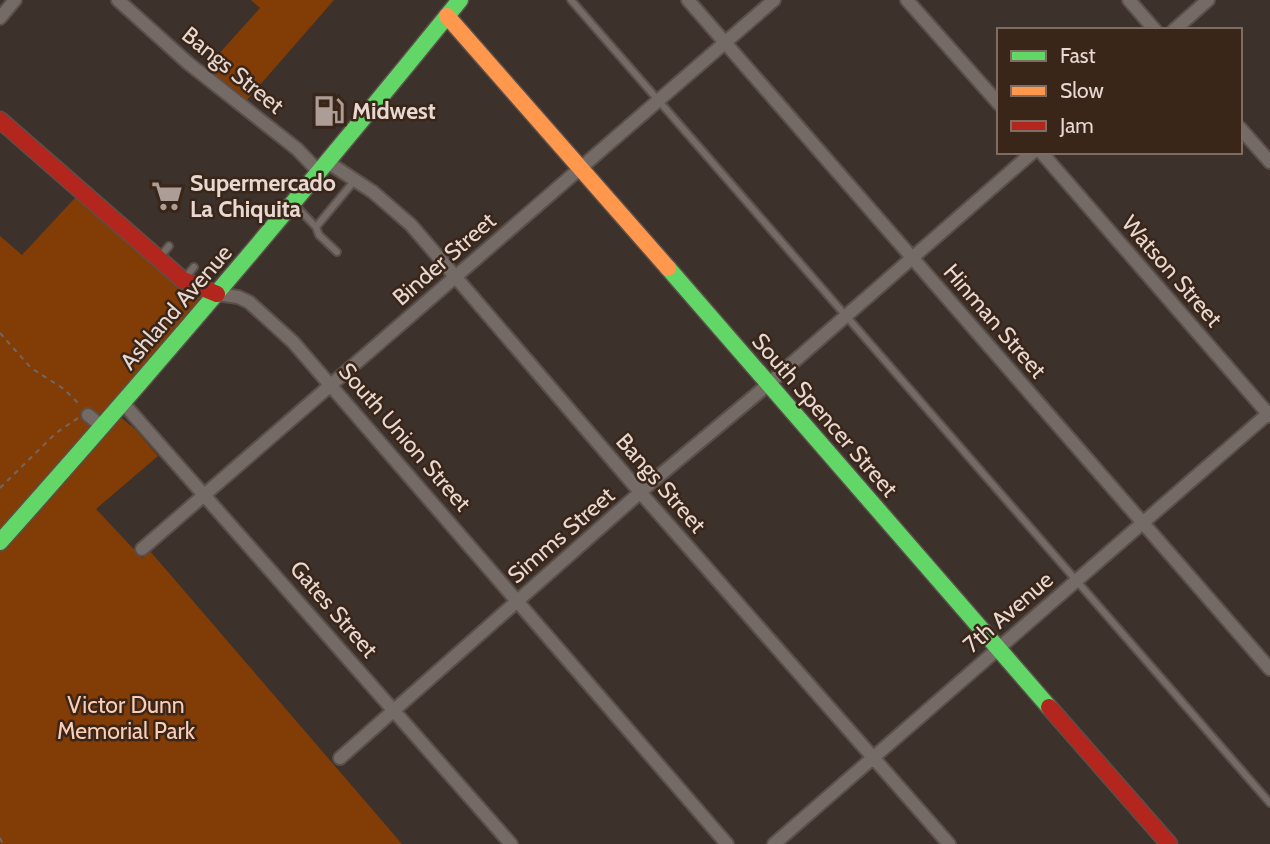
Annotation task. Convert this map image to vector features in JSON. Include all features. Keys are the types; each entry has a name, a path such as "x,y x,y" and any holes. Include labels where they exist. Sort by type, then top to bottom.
{"street":[{"path":"0,19 15,0"},
{"name":"Bangs Street","path":"118,0 294,152 355,180 392,207 949,844"},
{"name":"Ashland Avenue","path":"0,541 103,427 325,168 460,0"},
{"name":"Hinman Street","path":"688,0 1270,669"},
{"name":"Binder Street","path":"142,549 774,0"},
{"path":"907,0 997,102"},
{"path":"1129,0 1152,28"},
{"path":"1176,28 1208,0"},
{"name":"South Spencer Street","path":"447,16 1169,844"},
{"name":"South Union Street","path":"0,120 164,252 183,280 217,294 238,296 249,302 293,342 726,844"},
{"path":"1242,130 1270,162"},
{"name":"Simms Street","path":"340,758 640,492 1031,154"},
{"name":"Watson Street","path":"1043,154 1269,414"},
{"name":"Gates Street","path":"123,403 511,844"},
{"name":"7th Avenue","path":"774,844 1269,414"},
{"path":"87,415 103,427"}],"lane":[{"path":"571,0 1270,803"},
{"path":"316,227 355,180"},
{"path":"294,204 337,252"},
{"path":"183,280 194,267"}],"path":[{"path":"0,332 31,368 64,389 87,415 56,433 0,488"},
{"path":"0,838 3,844"}],"green space":[{"path":"251,0 334,0 239,109 199,76 260,8"},
{"name":"Victor Dunn Memorial Park","path":"85,194 183,280 217,294 119,416 135,429 158,456 96,509 142,558 150,551 402,844 0,844 0,236 22,255 74,199"}],"traffic: fast":[{"path":"0,542 233,274 460,0"},
{"path":"668,268 1049,707"}],"traffic: slow":[{"path":"447,16 668,268"}],"traffic: jam":[{"path":"0,120 183,280 217,294"},
{"path":"1049,707 1169,844"}],"place":[{"name":"Midwest","path":"329,111"},
{"name":"Supermercado La Chiquita","path":"167,196"}]}
